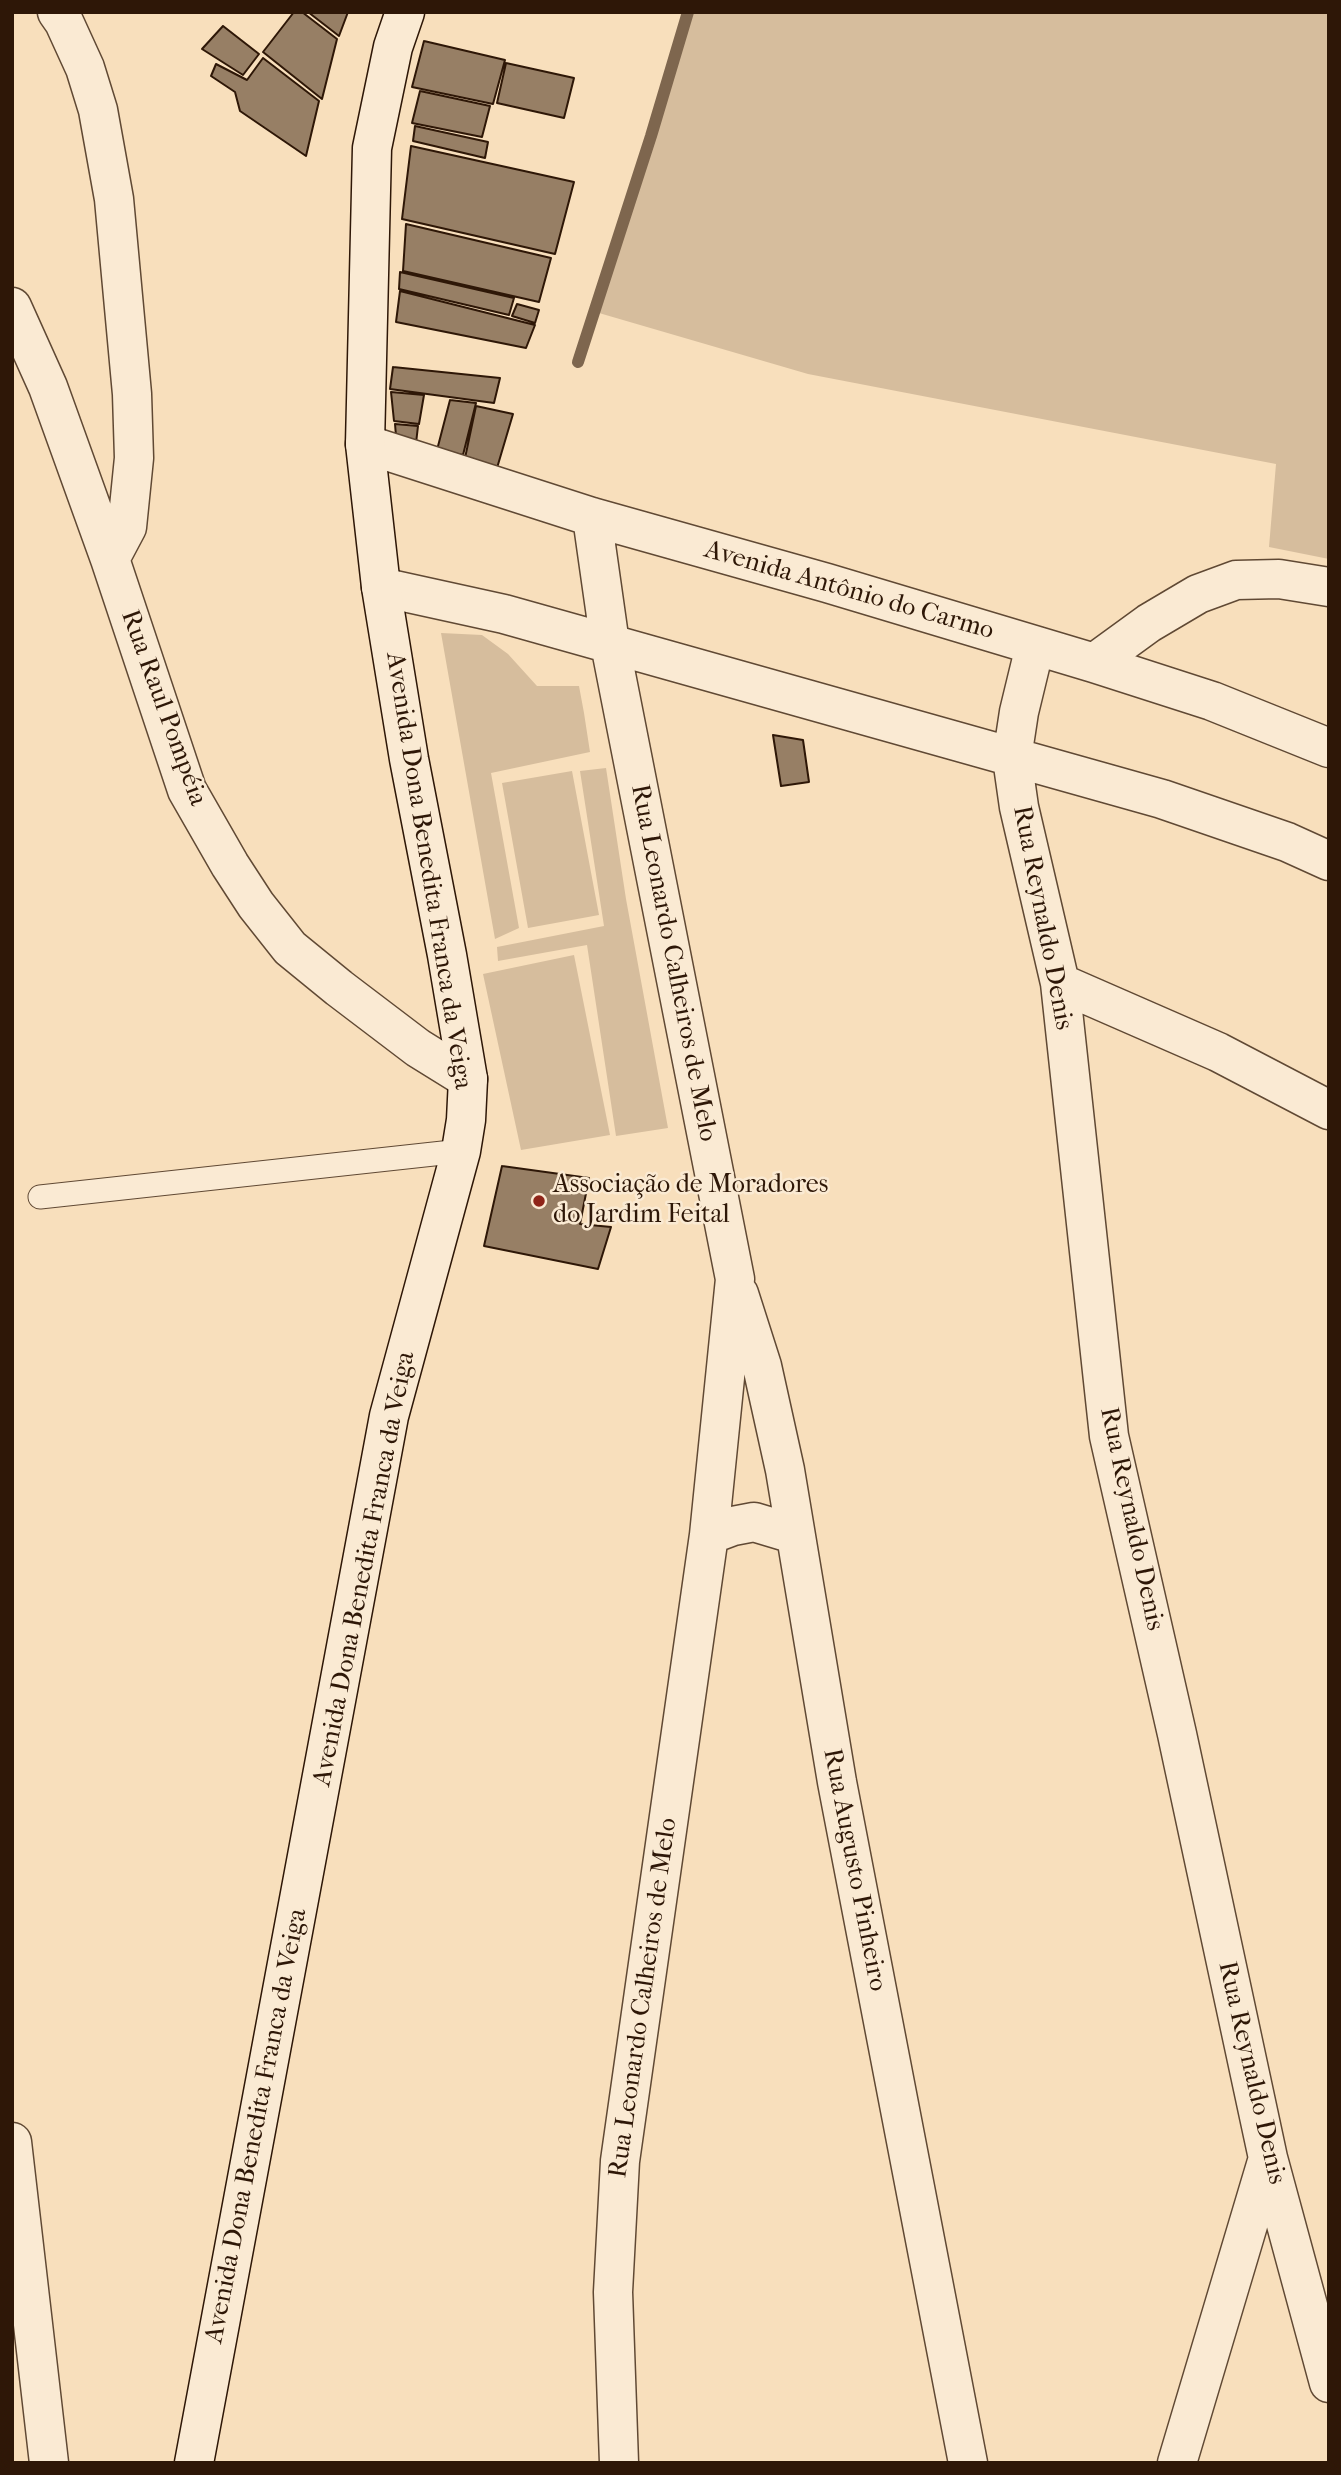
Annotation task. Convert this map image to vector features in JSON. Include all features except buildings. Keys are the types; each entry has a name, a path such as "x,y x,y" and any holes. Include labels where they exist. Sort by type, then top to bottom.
{"street":[{"path":"57,12 85,68 98,110 115,212 132,394 134,458 127,527 110,559"},
{"name":"Avenida Dona Benedita Franca da Veiga","path":"194,2463 389,1416 461,1150 466,1120 468,1079 409,759 381,587 365,444 372,148 393,47 405,12"},
{"name":"Rua Raul Pompéia","path":"12,307 48,387 110,559 187,790 230,865 256,905 290,948 418,1048 468,1079"},
{"name":"Avenida Antônio do Carmo","path":"365,444 592,517 827,583 1094,663 1212,701 1329,748"},
{"name":"Rua Leonardo Calheiros de Melo","path":"592,517 610,644 735,1279 709,1535 620,2161 612,2292 619,2463"},
{"path":"1094,663 1149,623 1198,594 1236,580 1279,579 1329,587"},
{"path":"381,587 505,614 1162,799 1287,842 1329,861"},
{"name":"Rua Reynaldo Denis","path":"1035,646 1018,712 1012,758 1019,807 1060,983 1109,1436 1174,1721 1268,2158 1329,2383"},
{"path":"1060,983 1218,1052 1329,1110"},
{"name":"Rua Augusto Pinheiro","path":"735,1279 762,1366 785,1470 837,1782 968,2463"},
{"path":"709,1535 733,1525 754,1522 794,1534"},
{"path":"12,2142 49,2463"},
{"path":"1177,2463 1268,2158"}],"lane":[{"path":"40,1197 461,1150"}],"shaded area":[{"path":"688,12 1329,12 1329,559 1269,547 1276,464 808,374 599,313"},
{"path":"441,633 482,635 508,654 537,686 579,686 584,713 590,752 491,773 519,928 495,939"},
{"path":"606,768 626,899 668,1128 616,1136 587,945 498,961 497,947 604,926 580,771"},
{"path":"572,771 599,915 528,928 502,783"},
{"path":"574,955 610,1135 521,1150 483,974"}],"waterway":[{"path":"578,362 688,12"}],"place":[{"name":"Associação de Moradores do Jardim Feital","path":"539,1201"}]}
